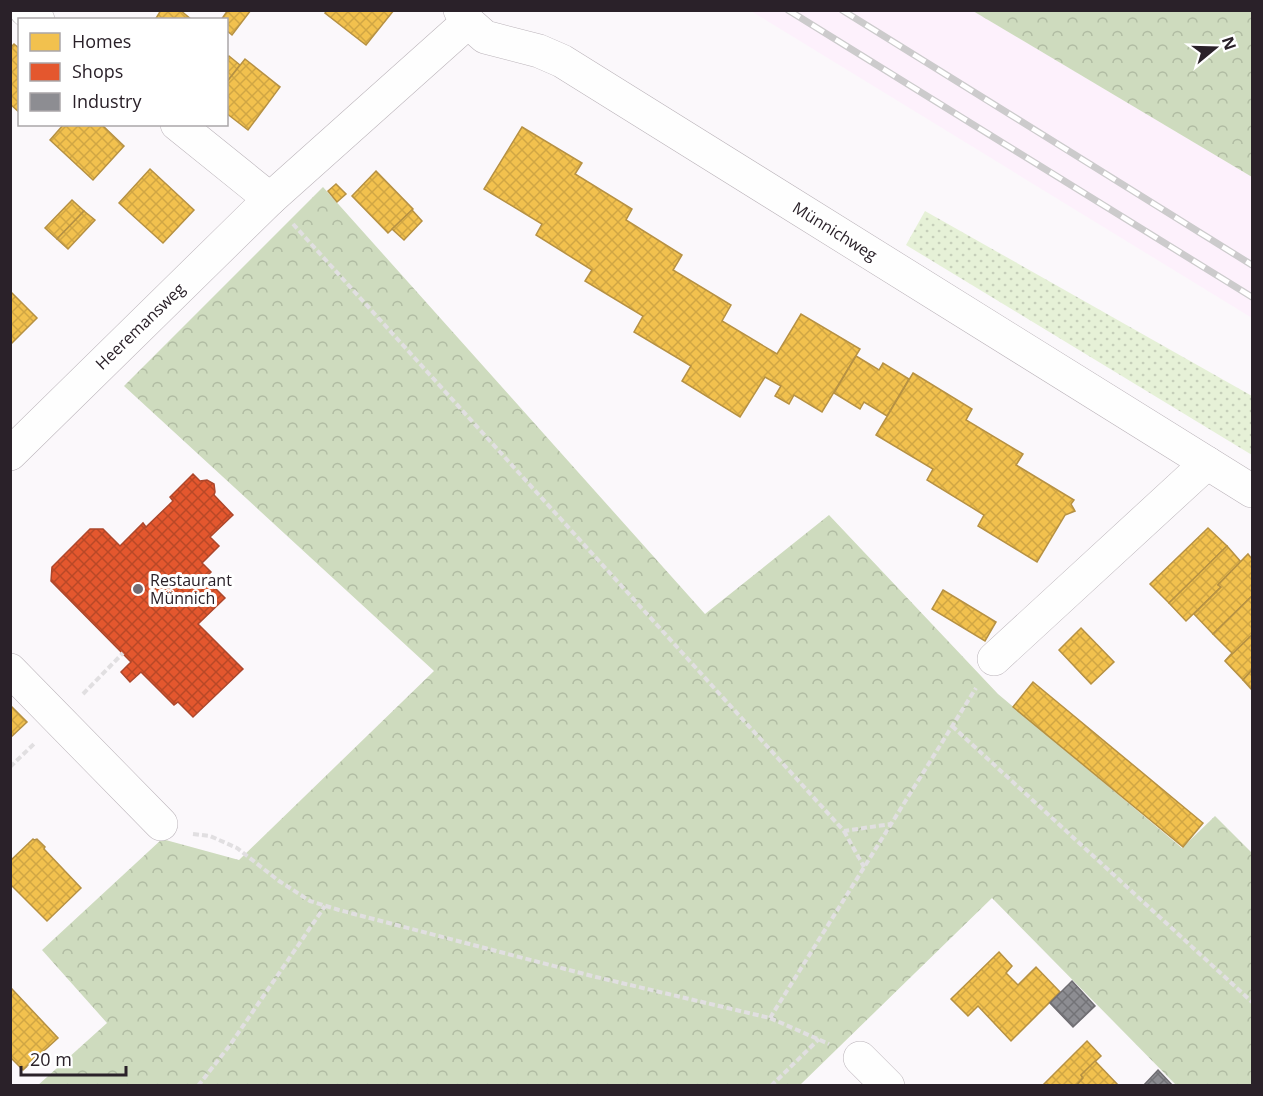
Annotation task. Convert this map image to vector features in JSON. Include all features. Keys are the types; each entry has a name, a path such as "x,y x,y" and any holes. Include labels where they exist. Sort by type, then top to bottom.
{"street":[{"name":"Heeremansweg","path":"10,453 270,199 464,16"},
{"name":"Münnichweg","path":"464,16 485,37 539,51 562,61 1252,490"},
{"path":"179,126 270,199"},
{"path":"994,659 1207,463"},
{"path":"10,670 161,824"},
{"path":"860,1058 888,1086"}],"path":[{"path":"270,199 844,831 864,867"},
{"path":"770,1018 994,659"},
{"path":"952,726 1252,1002"},
{"path":"161,824 186,833 210,836 237,848 279,881 310,901 596,977 770,1018 860,1058"},
{"path":"844,831 891,824"},
{"path":"198,1086 230,1045 325,906"},
{"path":"771,1086 819,1039"}],"shaded area":[{"path":"751,11 973,11 1252,177 1252,318"}],"green space":[{"path":"973,11 1252,11 1252,177"},
{"path":"323,187 705,614 829,515 998,694 1182,848 1215,816 1252,853 1252,1085 1176,1085 992,898 800,1085 37,1086 107,1023 42,950 162,839 239,860 434,671 124,386"},
{"path":"925,211 1252,396 1252,455 906,245"}],"building: Homes":[{"path":"161,10 180,10 190,18 156,18"},
{"path":"228,10 251,10 232,35 228,32 228,18 222,18"},
{"path":"327,10 394,10 366,45 325,13"},
{"path":"14,44 18,47 18,111 10,104 10,48"},
{"path":"228,57 240,65 228,80"},
{"path":"245,59 280,87 248,130 228,115 228,80"},
{"path":"62,126 103,126 124,146 93,180 50,140"},
{"path":"522,127 582,163 575,174 632,209 626,220 682,255 673,270 731,305 722,321 777,354 801,314 860,349 822,412 794,395 789,404 775,396 781,386 765,377 740,417 682,381 691,366 634,332 643,316 585,281 592,270 536,235 542,224 484,189"},
{"path":"150,169 194,210 163,243 119,203"},
{"path":"376,171 413,209 388,233 352,196"},
{"path":"336,184 346,194 337,202 328,191"},
{"path":"72,200 84,211 57,239 45,228"},
{"path":"412,210 422,221 404,240 392,229"},
{"path":"84,211 95,220 68,249 57,239"},
{"path":"10,291 37,318 10,345"},
{"path":"856,356 879,370 883,363 909,379 887,416 864,402 860,409 834,393"},
{"path":"913,373 972,409 966,420 1023,454 1016,465 1074,500 1071,504 1075,511 1065,515 1037,562 978,526 984,515 927,480 933,469 876,435"},
{"path":"1208,528 1227,546 1169,603 1150,584"},
{"path":"1227,546 1241,562 1218,585 1221,587 1186,621 1169,603"},
{"path":"1248,554 1252,559 1252,596 1213,634 1194,614 1221,587 1218,585"},
{"path":"943,590 996,622 985,641 932,609"},
{"path":"1252,596 1252,635 1225,661 1232,653 1213,634"},
{"path":"1081,628 1114,662 1091,684 1059,650"},
{"path":"1252,635 1252,670 1243,680 1225,661"},
{"path":"1252,670 1252,690 1243,680"},
{"path":"1033,682 1203,823 1183,847 1013,707"},
{"path":"10,705 27,722 10,738"},
{"path":"33,839 37,839 45,847 44,849 81,888 47,921 10,884 10,861"},
{"path":"999,952 1012,966 1006,973 1018,985 1036,967 1060,992 1011,1041 978,1006 968,1016 951,999"},
{"path":"12,989 58,1038 23,1070 10,1057 10,990"},
{"path":"1087,1041 1101,1056 1081,1075 1083,1078 1076,1086 1042,1086"},
{"path":"1095,1061 1119,1086 1076,1086 1083,1078 1081,1075"}],"building: Shops":[{"name":"Restaurant Münnich","path":"193,474 200,481 207,480 214,484 214,495 233,515 210,537 219,546 202,563 211,572 205,578 225,598 198,624 243,669 193,717 178,702 174,705 141,672 130,682 121,672 131,662 51,581 52,567 90,529 103,529 120,546 143,523 146,527 173,501 170,497"}],"building: Industry":[{"path":"1072,981 1095,1006 1073,1027 1050,1003"},
{"path":"1158,1070 1173,1086 1143,1086"}],"railway":[{"path":"788,10 1252,297"},
{"path":"842,10 1252,265"}],"place":[{"name":"Restaurant Münnich","path":"138,589"}]}
